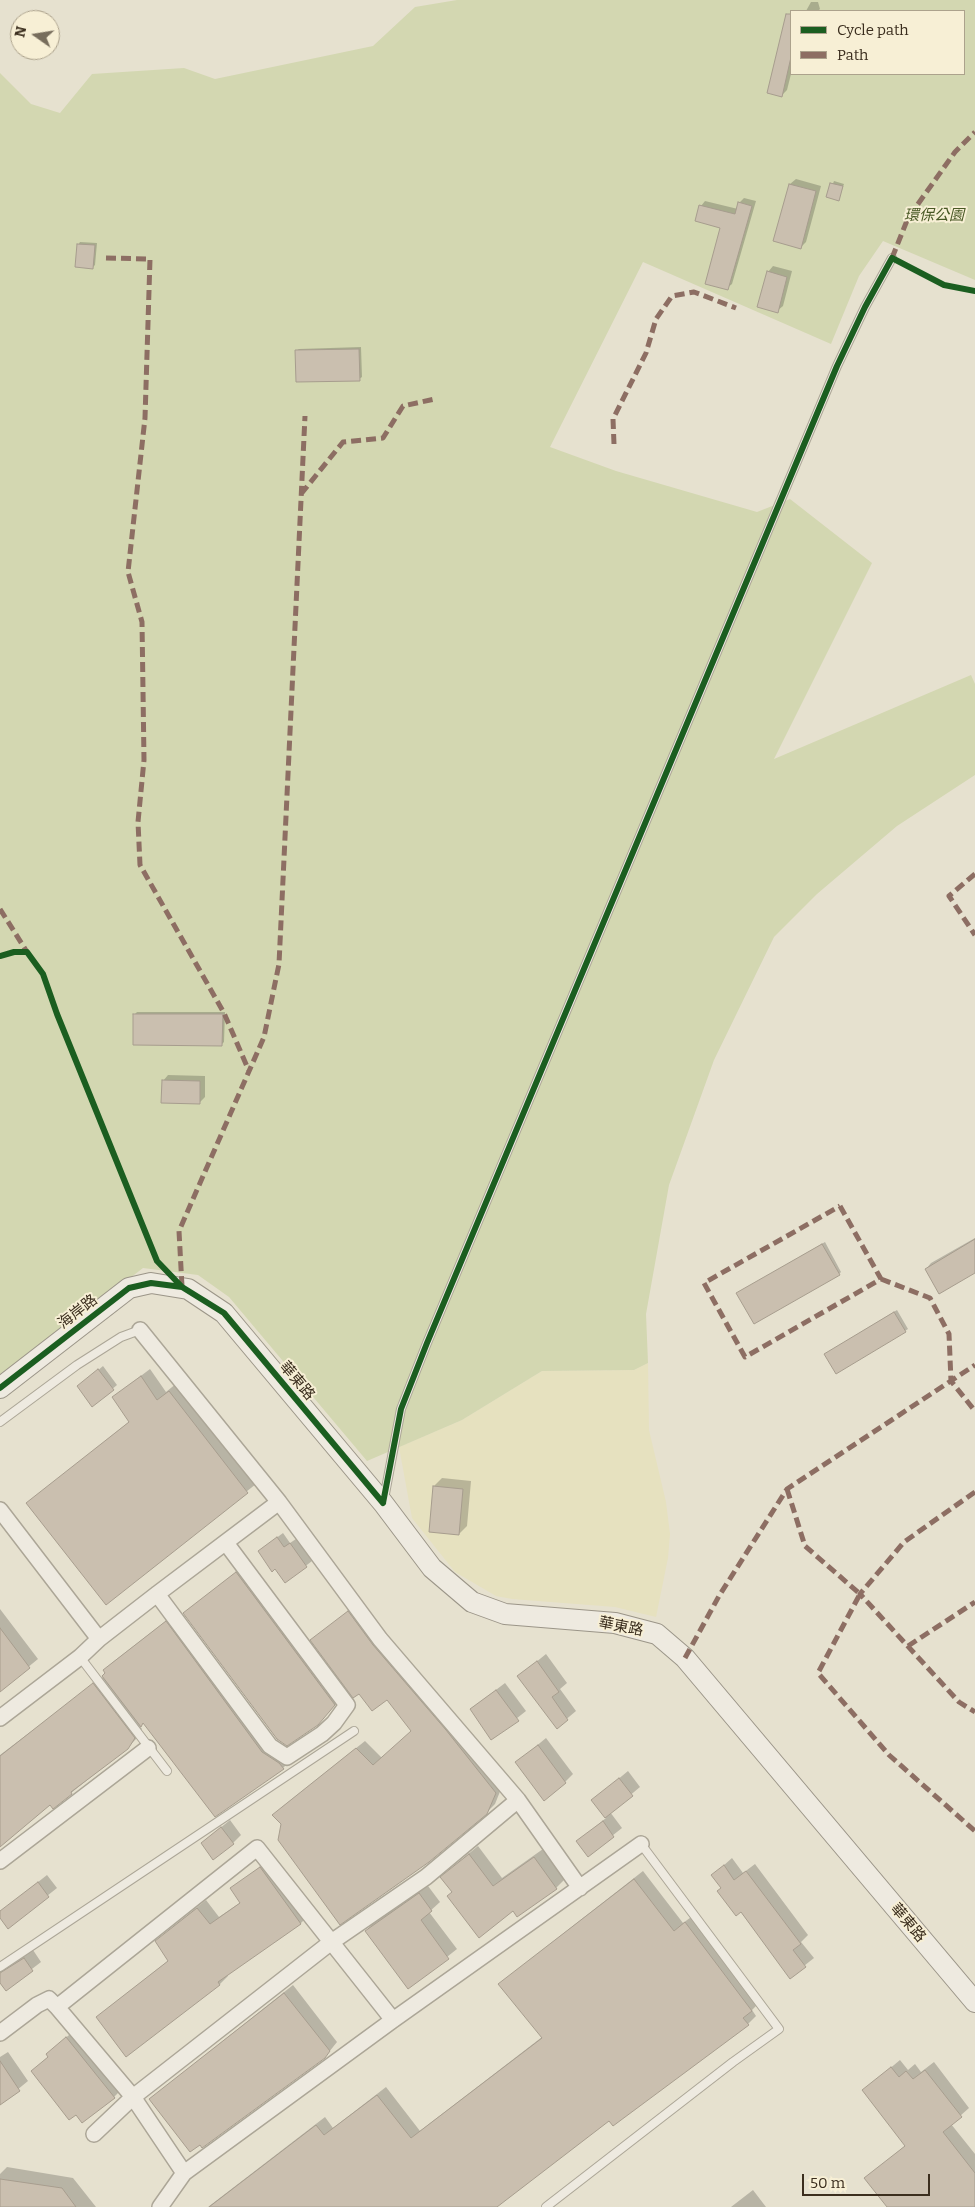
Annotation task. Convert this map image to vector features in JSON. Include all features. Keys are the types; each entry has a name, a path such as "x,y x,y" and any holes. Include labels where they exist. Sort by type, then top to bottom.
{"main road":[{"name":"海岸路","path":"0,1388 130,1288 151,1283 182,1286"},
{"name":"華東路","path":"182,1286 224,1313 383,1503 432,1568 472,1602 505,1614 615,1623 657,1634 685,1658 975,2002"}],"street":[{"path":"140,1330 279,1502 380,1639 518,1800 580,1888"},
{"path":"0,1718 80,1657 99,1639 157,1594 279,1502"},
{"path":"0,1510 99,1639"},
{"path":"157,1594 270,1746 287,1757 322,1734 334,1723 347,1705 226,1543"},
{"path":"0,1861 148,1748"},
{"path":"94,2134 133,2097 330,1942 426,1877 518,1800"},
{"path":"160,2207 184,2173 641,1844"},
{"path":"58,2007 257,1848 394,2020"},
{"path":"0,2033 37,2005 49,1999 58,2007 133,2097 184,2173"}],"lane":[{"path":"383,1503 401,1409 424,1351 838,366 865,307 892,258"},
{"path":"0,1422 77,1365 121,1337 140,1330"},
{"path":"80,1657 167,1771"},
{"path":"0,1967 354,1731"},
{"path":"546,2207 733,2062 779,2029 641,1844"}],"shaded area":[{"path":"648,1363 649,1430 666,1502 670,1534 668,1558 656,1617 615,1607 512,1599 496,1596 455,1572 412,1518 399,1447 462,1420 542,1371 634,1370"}],"green space":[{"name":"環保公園","path":"457,0 975,0 975,280 883,241 859,276 831,344 643,262 550,447 616,471 757,512 790,499 872,563 774,759 971,675 975,684 975,775 897,826 817,894 774,937 714,1060 669,1185 646,1314 648,1363 634,1370 542,1371 462,1420 367,1461 229,1297 198,1275 143,1268 0,1378 0,73 31,104 60,113 92,74 184,68 215,79 373,46 415,7"}],"building":[{"path":"786,14 790,14 790,61 782,97 767,93"},
{"path":"830,183 843,186 839,201 826,197"},
{"path":"789,184 816,191 801,249 773,241"},
{"path":"738,202 752,206 728,290 705,284 720,228 695,221 699,205 735,214"},
{"path":"77,244 95,245 93,269 75,267"},
{"path":"767,271 787,277 778,313 757,307"},
{"path":"359,349 360,381 296,382 295,350"},
{"path":"133,1014 223,1014 222,1046 133,1045"},
{"path":"162,1080 200,1081 200,1104 161,1103"},
{"path":"975,1239 975,1273 939,1294 925,1269"},
{"path":"822,1244 840,1275 754,1324 736,1293"},
{"path":"894,1312 906,1332 836,1374 824,1354"},
{"path":"98,1369 114,1390 92,1407 77,1386"},
{"path":"141,1376 157,1400 169,1391 248,1493 106,1605 26,1503 129,1422 112,1397"},
{"path":"433,1486 463,1489 459,1535 429,1532"},
{"path":"277,1537 284,1547 290,1543 307,1567 285,1583 275,1569 272,1572 258,1551"},
{"path":"236,1572 335,1705 318,1725 287,1746 277,1739 183,1613"},
{"path":"348,1611 373,1645 446,1730 496,1793 487,1814 429,1862 340,1925 278,1840 281,1824 272,1815 356,1748 373,1765 411,1731 387,1700 372,1711 359,1694 353,1698 310,1640"},
{"path":"166,1621 262,1752 279,1763 284,1769 215,1817 143,1723 141,1727 102,1676 105,1673 103,1670"},
{"path":"0,1628 30,1668 0,1692"},
{"path":"537,1661 559,1692 552,1697 568,1720 557,1729 517,1676"},
{"path":"93,1683 135,1738 128,1749 71,1792 72,1794 53,1809 50,1805 0,1847 0,1756"},
{"path":"496,1690 519,1721 491,1740 470,1709"},
{"path":"538,1745 566,1783 544,1801 515,1762"},
{"path":"619,1778 633,1796 605,1818 591,1800"},
{"path":"603,1821 614,1837 588,1857 576,1841"},
{"path":"221,1827 234,1844 213,1860 201,1843"},
{"path":"469,1854 493,1886 534,1857 557,1889 517,1917 513,1911 479,1938 447,1896 452,1892 440,1877"},
{"path":"724,1865 734,1880 746,1871 801,1944 793,1950 806,1967 790,1979 741,1912 736,1916 717,1891 721,1888 711,1875"},
{"path":"260,1867 301,1924 218,1982 220,1985 126,2057 96,2017 168,1961 155,1941 197,1908 210,1924 240,1903 230,1888"},
{"path":"634,1879 674,1931 685,1922 752,2011 743,2018 749,2025 613,2126 609,2121 497,2207 209,2207 316,2125 324,2135 377,2095 411,2138 542,2038 498,1984"},
{"path":"38,1882 49,1897 8,1929 0,1918 0,1911"},
{"path":"419,1893 432,1911 421,1920 449,1959 408,1989 365,1931"},
{"path":"24,1958 33,1971 6,1991 0,1983 0,1973"},
{"path":"284,1993 330,2051 325,2058 202,2148 200,2145 190,2152 149,2099"},
{"path":"66,2037 115,2098 82,2123 76,2115 69,2120 31,2071 48,2057 46,2054"},
{"path":"0,2061 20,2091 0,2105"},
{"path":"891,2067 899,2077 906,2071 913,2079 925,2070 962,2117 943,2132 975,2173 975,2207 887,2207 864,2178 905,2146 862,2090"},
{"path":"0,2179 62,2188 76,2207 0,2207"}],"marked path":[{"path":"892,258 908,218 955,152 975,132"},
{"path":"106,258 150,259 145,418 128,572 142,622 144,760 138,822 140,865 224,1013 249,1071"},
{"path":"614,444 613,419 646,353 656,319 672,296 694,292 736,308"},
{"path":"301,494 343,442 383,438 403,406 435,399"},
{"path":"182,1286 179,1231 264,1037 279,964 305,416"},
{"path":"975,874 949,896 975,935"},
{"path":"0,909 27,952"},
{"path":"840,1206 881,1279 745,1357 704,1283 840,1206"},
{"path":"881,1279 930,1298 949,1334 951,1381 975,1411"},
{"path":"685,1658 719,1596 787,1489 975,1365"},
{"path":"787,1489 805,1546 860,1594 818,1673 889,1755 975,1831"},
{"path":"975,1492 904,1542 860,1594 959,1702 975,1712"},
{"path":"908,1646 975,1602"}],"cycle path":[{"path":"383,1503 401,1409 427,1343 837,366 865,307 892,258 944,285 975,291"},
{"path":"0,956 14,952 27,952 43,974 57,1014 157,1261 182,1287"},
{"path":"0,1388 129,1288 151,1283 182,1287 224,1313 383,1503"}]}
